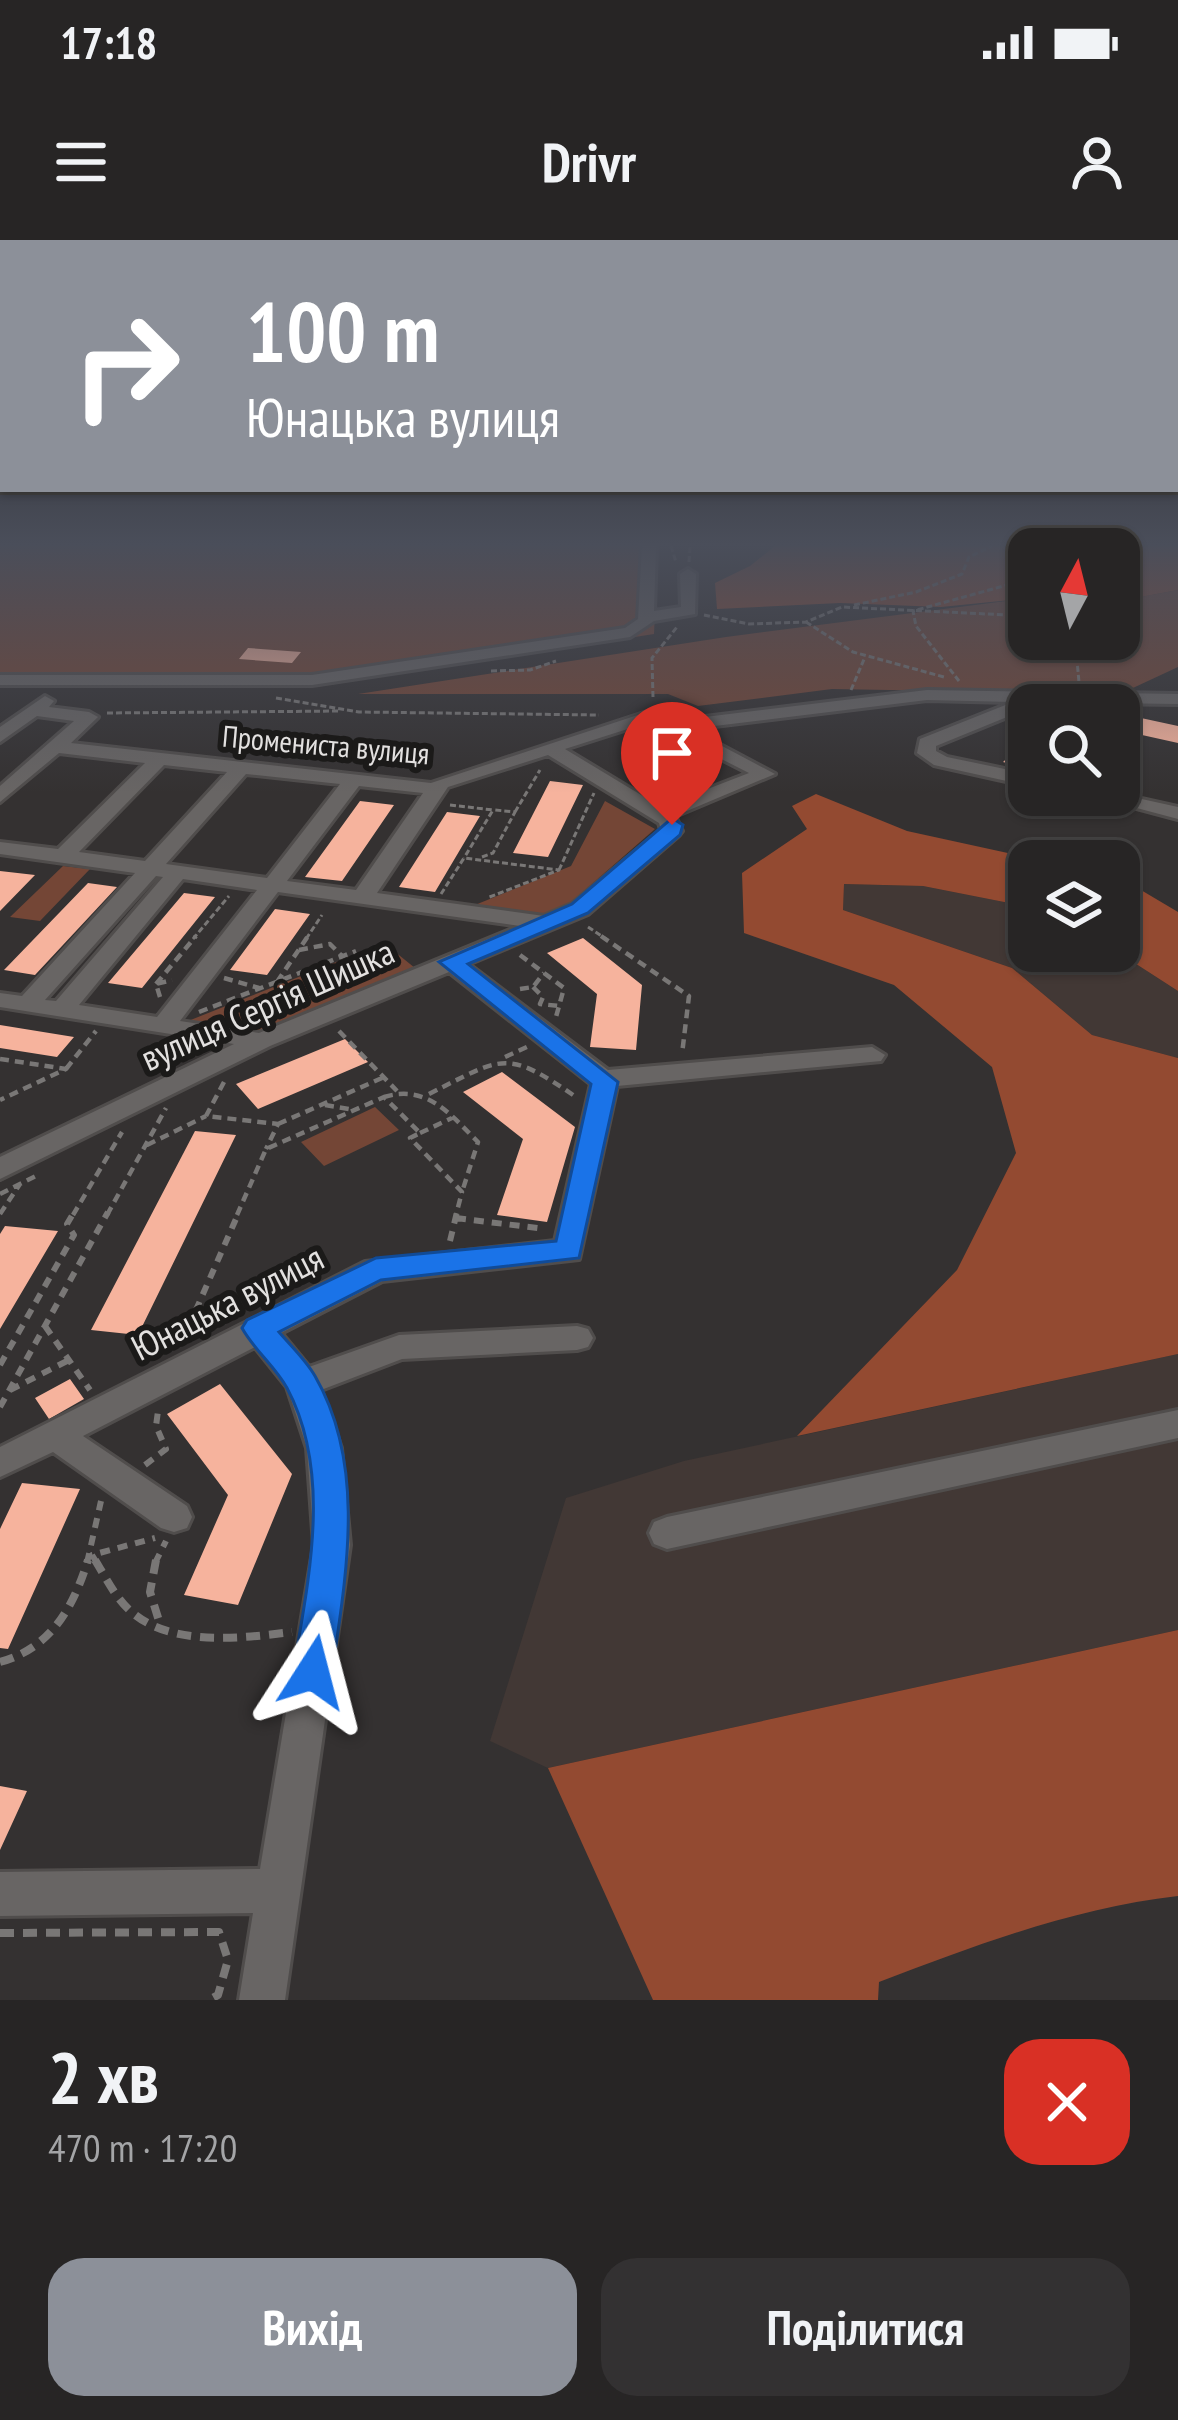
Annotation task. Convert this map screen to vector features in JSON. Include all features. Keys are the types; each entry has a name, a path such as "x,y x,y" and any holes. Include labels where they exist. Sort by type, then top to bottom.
{"street":[{"path":"0,680 312,680 641,628"},
{"path":"249,665 289,667 312,680"},
{"path":"960,692 977,707 976,723"},
{"path":"548,747 660,815 765,774 670,726 960,692 1008,696"},
{"path":"0,736 53,694"},
{"path":"1140,699 1178,699"},
{"name":"Промениста вулиця","path":"55,747 444,790 441,783 654,706"},
{"path":"0,796 89,717 33,710"},
{"path":"1008,710 927,743 926,753 940,761 1008,776"},
{"path":"63,856 159,759"},
{"path":"28,1004 241,768"},
{"path":"163,1026 354,780"},
{"path":"362,898 444,790"},
{"path":"1140,804 1178,813"},
{"name":"вулиця Сергія Шишка","path":"0,1169 261,1042 580,909 672,831 660,815"},
{"path":"0,848 362,898 477,908 547,922"},
{"path":"62,1010 178,872"},
{"path":"477,908 495,946"},
{"path":"451,962 602,1079 872,1055"},
{"path":"0,1000 261,1042"},
{"name":"Юнацька вулиця","path":"0,1463 376,1270 568,1251 602,1079"},
{"path":"258,1328 302,1382 324,1448 332,1545 262,2000"},
{"path":"302,1382 339,1373 399,1347 577,1339"},
{"path":"667,1533 1178,1424"},
{"path":"54,1435 172,1526"},
{"path":"0,1894 279,1892"}],"path":[{"path":"654,706 648,667 672,628"},
{"path":"812,628 865,656 960,692"},
{"path":"917,628 960,692"},
{"path":"850,693 865,656"},
{"path":"262,697 359,712"},
{"path":"105,713 602,715"},
{"path":"477,860 493,853 546,760 527,766"},
{"path":"444,790 444,804 515,812"},
{"path":"477,908 560,870 595,790"},
{"path":"455,901 438,899 493,809"},
{"path":"464,858 560,870"},
{"path":"156,984 242,881"},
{"path":"277,982 322,915"},
{"path":"574,917 689,996 681,1064"},
{"path":"305,940 330,944 342,956"},
{"path":"298,951 330,944"},
{"path":"495,946 563,988 553,1028"},
{"path":"163,1026 356,951"},
{"path":"506,991 532,987 544,973"},
{"path":"532,987 543,997 540,1004 559,1006"},
{"path":"332,1023 397,1091"},
{"path":"0,1100 66,1069 100,1027"},
{"path":"266,1149 397,1091 429,1094 505,1057 522,1059 592,1108"},
{"path":"0,1059 66,1069"},
{"path":"146,1145 206,1116 278,1124 384,1078"},
{"path":"206,1116 224,1081"},
{"path":"0,1407 176,1090"},
{"path":"429,1094 478,1142 448,1246 470,1246"},
{"path":"385,1097 420,1133"},
{"path":"323,1105 355,1110"},
{"path":"453,1118 410,1138 462,1192"},
{"path":"167,1377 278,1124"},
{"path":"0,1365 74,1235 67,1224 123,1130"},
{"path":"0,1194 21,1184 0,1214"},
{"path":"456,1218 560,1231"},
{"path":"45,1326 94,1396"},
{"path":"10,1390 69,1360"},
{"path":"0,1662 17,1660 46,1642 92,1555 98,1519 93,1492"},
{"path":"160,1624 152,1611 148,1583 172,1526"},
{"path":"92,1555 134,1615 189,1634 245,1639 320,1628"},
{"path":"0,1933 219,1932 227,1960 218,1995 208,2000"}],"shaded area":[{"path":"0,628 654,628 654,634 316,687 0,686"},
{"path":"795,628 1008,628 1008,660 1140,660 1140,628 1178,628 1178,667 1140,685 1008,684 1008,692 832,689 698,706 668,694 358,694 726,637"},
{"path":"816,794 907,831 1008,853 1008,903 923,886 844,884 843,910 1008,967 1008,972 1017,972 1092,1035 1178,1058 1178,1354 797,1436 957,1270 1016,1153 992,1067 894,985 744,933 742,873 807,829 792,806"},
{"path":"605,801 655,829 570,903 541,915 470,907 571,866"},
{"path":"63,866 90,869 40,921 10,917"},
{"path":"844,884 923,886 1008,903 1008,967 843,910"},
{"path":"1140,889 1178,912 1178,991 1140,966"},
{"path":"384,943 415,968 246,1036 178,1025"},
{"path":"1140,966 1178,991 1178,1058 1092,1035 1017,972 1140,972"},
{"path":"375,1107 399,1130 324,1166 301,1142"},
{"path":"1178,1354 1178,1630 548,1768 490,1741 566,1498 684,1461"},
{"path":"1178,1630 1178,1896 1101,1909 989,1942 879,1982 878,2000 653,2000 548,1768"}],"building":[{"path":"248,648 301,652 292,663 239,659"},
{"path":"1140,720 1178,726 1178,743 1140,735"},
{"path":"550,781 583,785 548,857 513,853"},
{"path":"360,801 394,805 342,881 305,877"},
{"path":"447,812 480,816 435,892 399,887"},
{"path":"0,871 35,875 0,911"},
{"path":"88,883 117,887 35,975 4,970"},
{"path":"184,893 215,897 142,988 108,983"},
{"path":"275,909 310,914 267,975 230,970"},
{"path":"583,938 642,985 636,1050 590,1047 597,994 547,953"},
{"path":"0,1025 74,1037 57,1057 0,1048"},
{"path":"345,1039 368,1062 258,1109 236,1084"},
{"path":"502,1072 575,1127 547,1222 497,1215 523,1139 463,1092"},
{"path":"195,1131 236,1135 138,1335 91,1330"},
{"path":"5,1226 58,1231 0,1329 0,1234"},
{"path":"70,1379 84,1399 49,1419 35,1398"},
{"path":"220,1384 292,1474 238,1605 184,1595 228,1495 167,1414"},
{"path":"22,1483 80,1489 8,1649 0,1648 0,1529"},
{"path":"0,1786 27,1791 0,1850"}],"route":[{"path":"313,1672 332,1545 324,1448 302,1382 258,1328 376,1270 568,1251 605,1082 451,962 580,909 672,831 672,825"}]}
